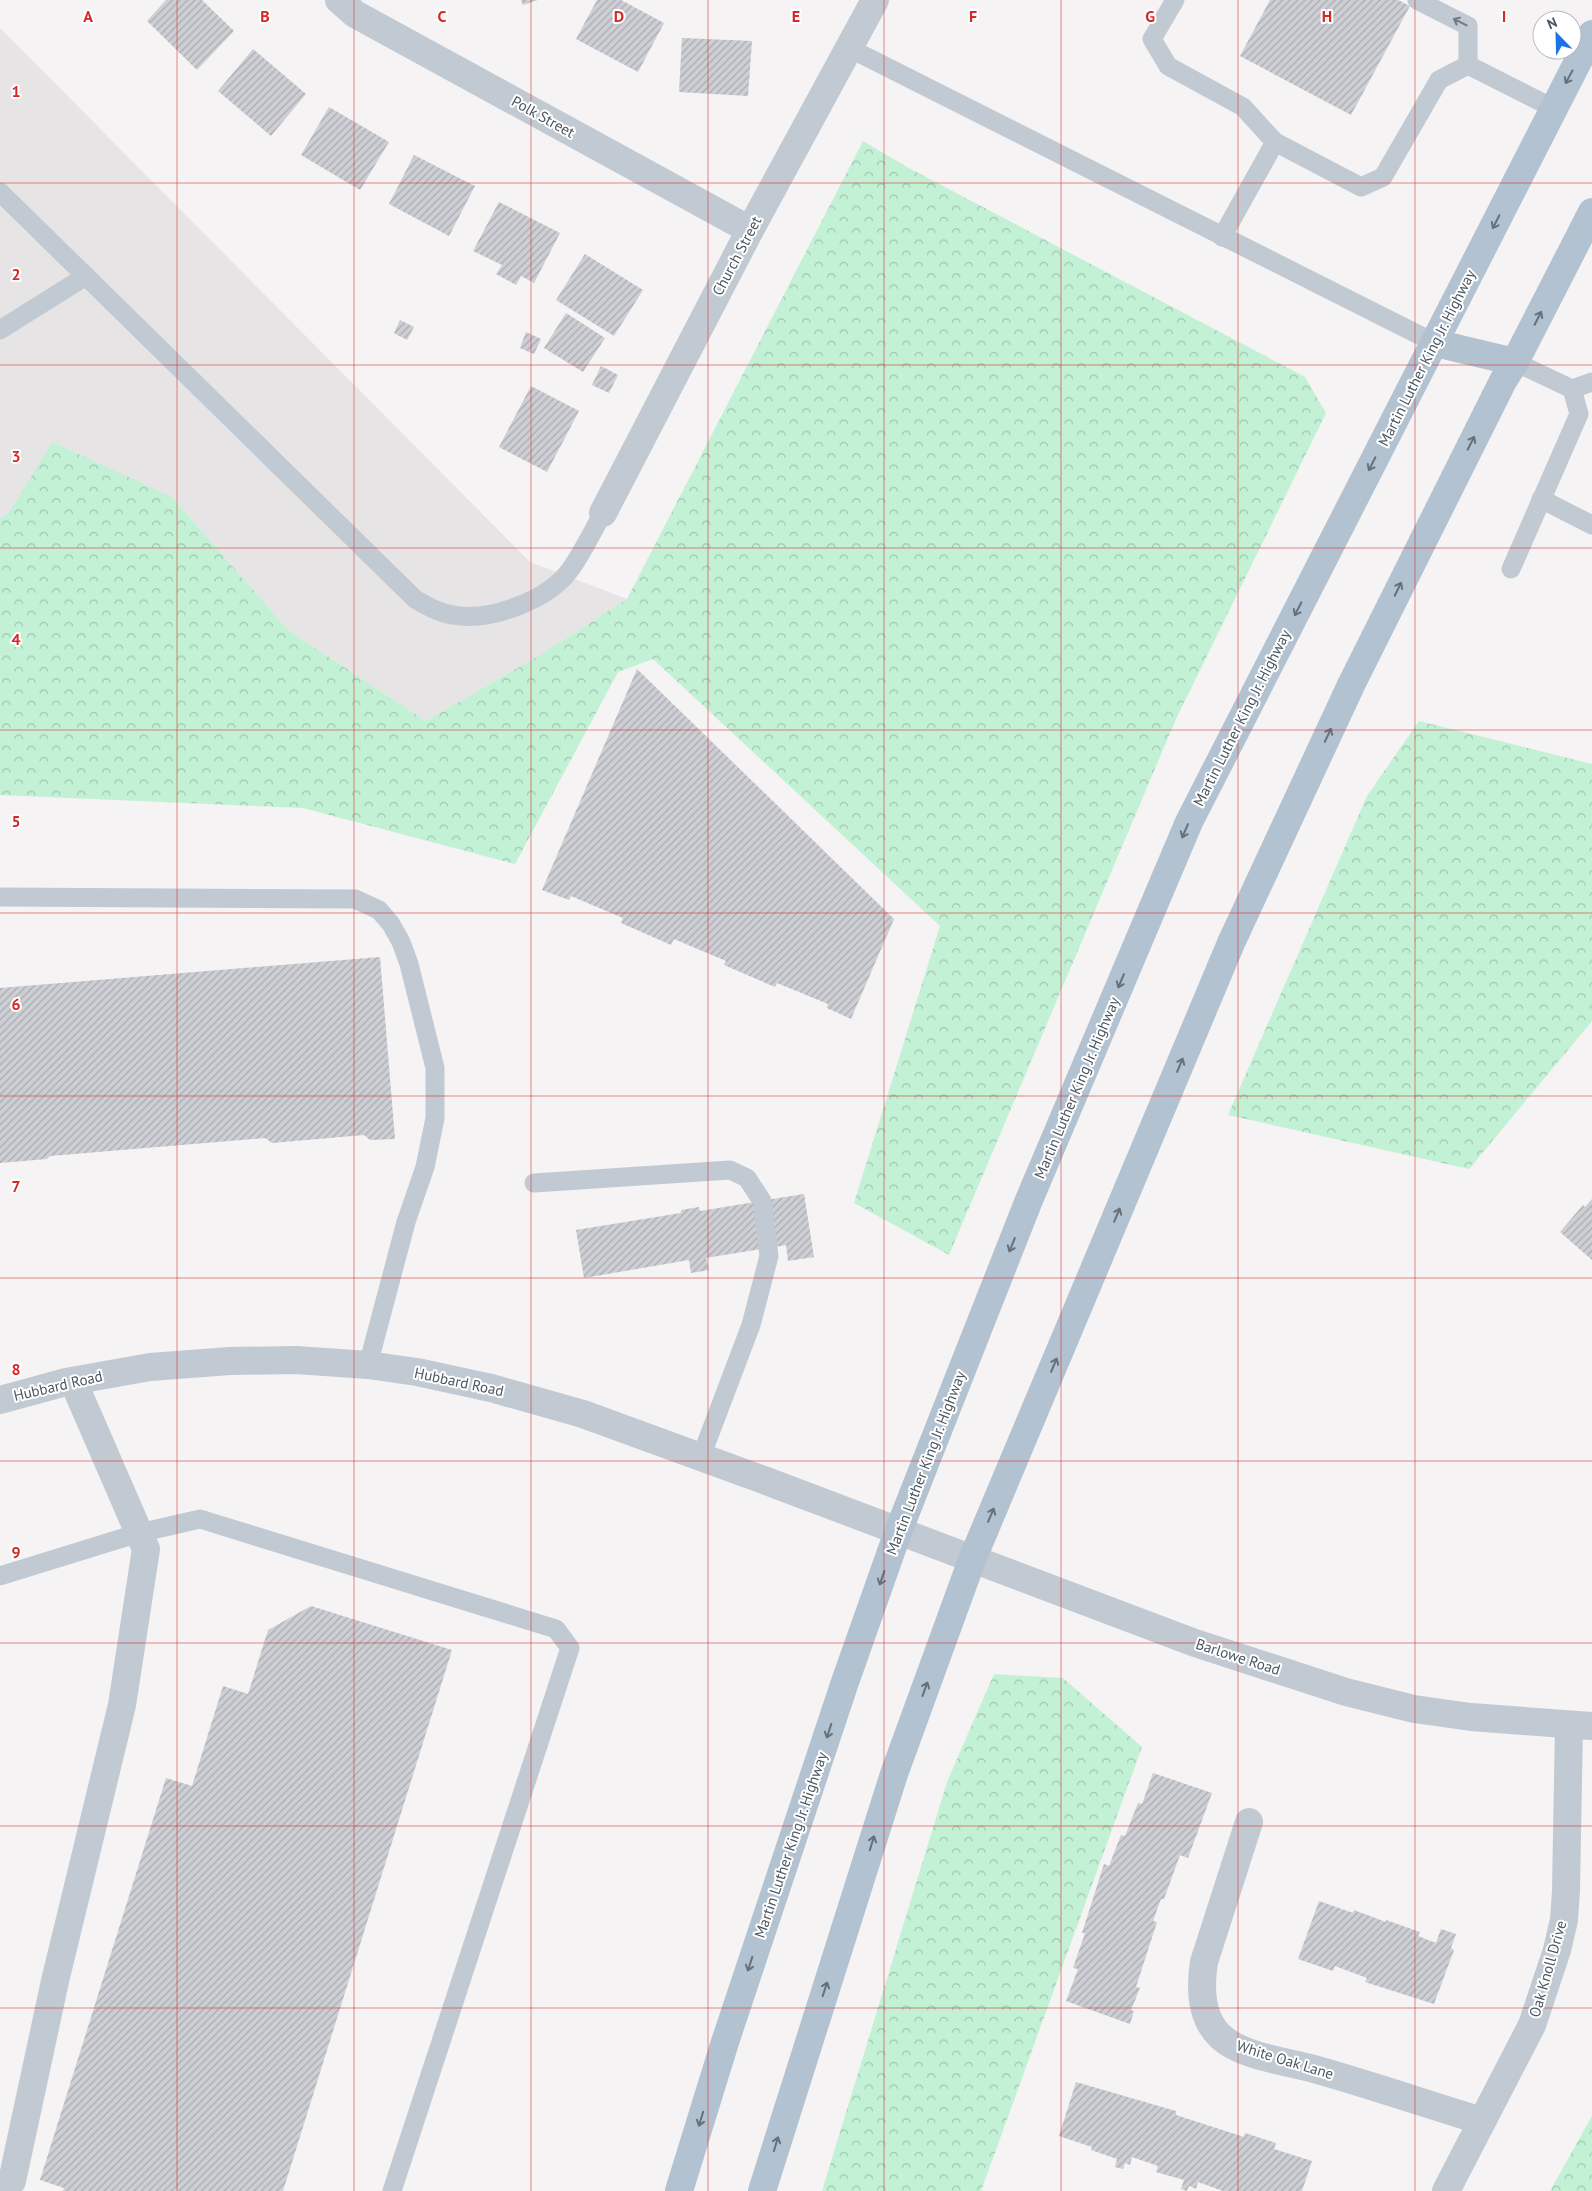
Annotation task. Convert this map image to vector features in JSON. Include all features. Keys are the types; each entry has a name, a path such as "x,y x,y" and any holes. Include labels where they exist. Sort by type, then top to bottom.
{"main road":[{"name":"Martin Luther King Jr. Highway","path":"679,2191 725,2042 845,1682 898,1532 1026,1209 1189,822 1592,34"},
{"path":"762,2191 894,1774 972,1560 1231,943 1352,683 1503,381 1516,362 1592,212"},
{"path":"1435,343 1516,362"}],"street":[{"name":"Church Street","path":"603,513 750,230 875,0"},
{"name":"Polk Street","path":"353,5 750,230"},
{"name":"Hubbard Road","path":"0,1400 73,1381 150,1367 230,1361 296,1360 368,1365 417,1372 491,1388 583,1414 898,1532"},
{"path":"1,2191 12,2181 55,1980 122,1705 146,1549 73,1381"},
{"name":"Barlowe Road","path":"898,1532 1196,1643 1346,1692 1414,1709 1471,1717 1580,1726"},
{"name":"Oak Knoll Drive","path":"1446,2191 1532,2025 1557,1950 1564,1920 1580,1726"},
{"name":"White Oak Lane","path":"1249,1822 1204,1962 1201,1981 1201,1997 1206,2013 1221,2037 1236,2046 1254,2053 1315,2069 1482,2121"}],"lane":[{"path":"1176,0 1152,39 1168,66 1243,107 1276,142 1362,187 1383,176 1439,80 1468,65"},
{"path":"1417,0 1468,26 1468,65"},
{"path":"849,48 1435,343"},
{"path":"1468,65 1553,108"},
{"path":"1222,237 1276,142"},
{"path":"0,192 415,599 432,609 454,616 489,616 510,609 547,591 569,571 603,513"},
{"path":"0,330 86,276"},
{"path":"1516,362 1572,389 1592,382"},
{"path":"1511,569 1579,414 1572,389"},
{"path":"1542,499 1592,525"},
{"path":"0,896 355,900 379,910 392,924 409,964 435,1068 435,1118 425,1167 406,1222 368,1365"},
{"path":"534,1183 730,1170 747,1178 762,1201 769,1256 751,1325 701,1457"},
{"path":"0,1576 139,1533 200,1519 556,1629 570,1648 392,2191"}],"shaded area":[{"path":"0,28 530,562 627,599 540,655 426,721 288,630 172,497 11,510 0,519"}],"green space":[{"path":"863,141 907,167 1305,377 1326,413 1176,719 949,1255 854,1203 940,926 653,659 618,672 515,864 303,808 0,795 0,519 11,510 52,442 172,497 288,630 426,721 540,655 627,599"},
{"path":"1419,721 1592,764 1592,1021 1469,1169 1228,1115 1367,796"},
{"path":"994,1674 1063,1678 1142,1747 981,2191 822,2191 947,1782"},
{"path":"1592,2116 1592,2191 1550,2191"}],"building":[{"path":"166,0 202,0 234,31 197,70 147,21"},
{"path":"521,0 538,0 523,5"},
{"path":"597,0 621,0 664,23 638,72 576,39"},
{"path":"1270,0 1398,0 1410,6 1351,115 1240,56"},
{"path":"682,38 752,41 748,96 679,92"},
{"path":"253,49 306,94 271,136 218,91"},
{"path":"329,107 389,142 360,190 301,155"},
{"path":"414,155 475,186 449,236 389,204"},
{"path":"499,202 560,233 534,283 521,276 516,285 496,274 502,265 473,251"},
{"path":"585,254 643,290 614,336 556,300"},
{"path":"566,313 605,338 583,372 544,348"},
{"path":"400,320 414,327 407,340 394,333"},
{"path":"526,332 541,339 534,354 520,348"},
{"path":"601,366 618,375 609,393 592,385"},
{"path":"531,386 579,411 547,472 499,447"},
{"path":"637,669 894,919 851,1019 827,1008 828,1004 777,983 775,987 724,965 726,961 674,939 671,945 621,923 623,918 571,896 569,900 542,890"},
{"path":"380,957 395,1139 370,1140 364,1135 272,1143 265,1138 50,1156 47,1159 0,1163 0,988"},
{"path":"804,1194 814,1257 788,1261 786,1245 706,1258 709,1270 691,1273 689,1260 584,1278 576,1230 681,1213 681,1210 699,1207 700,1211"},
{"path":"1592,1199 1592,1260 1560,1232 1583,1205 1585,1207"},
{"path":"311,1606 452,1650 283,2191 63,2191 64,2188 40,2180 166,1778 192,1786 223,1686 248,1694 268,1630"},
{"path":"1153,1773 1212,1793 1188,1858 1180,1855 1164,1899 1161,1899 1153,1921 1157,1922 1136,1987 1140,1988 1131,2010 1134,2011 1130,2024 1066,2001 1078,1969 1073,1968 1085,1933 1082,1933 1104,1864 1109,1866 1121,1835 1125,1836 1138,1803 1142,1804"},
{"path":"1319,1901 1353,1913 1354,1910 1420,1932 1418,1936 1436,1943 1441,1929 1456,1934 1451,1948 1454,1950 1434,2004 1365,1982 1367,1978 1335,1966 1333,1971 1298,1959"},
{"path":"1076,2082 1176,2111 1176,2115 1244,2137 1245,2133 1276,2143 1274,2149 1312,2161 1302,2191 1223,2191 1198,2182 1196,2189 1189,2186 1187,2191 1181,2189 1184,2180 1156,2172 1158,2166 1132,2157 1130,2165 1125,2163 1123,2169 1115,2167 1117,2159 1091,2150 1092,2147 1059,2136"}]}
